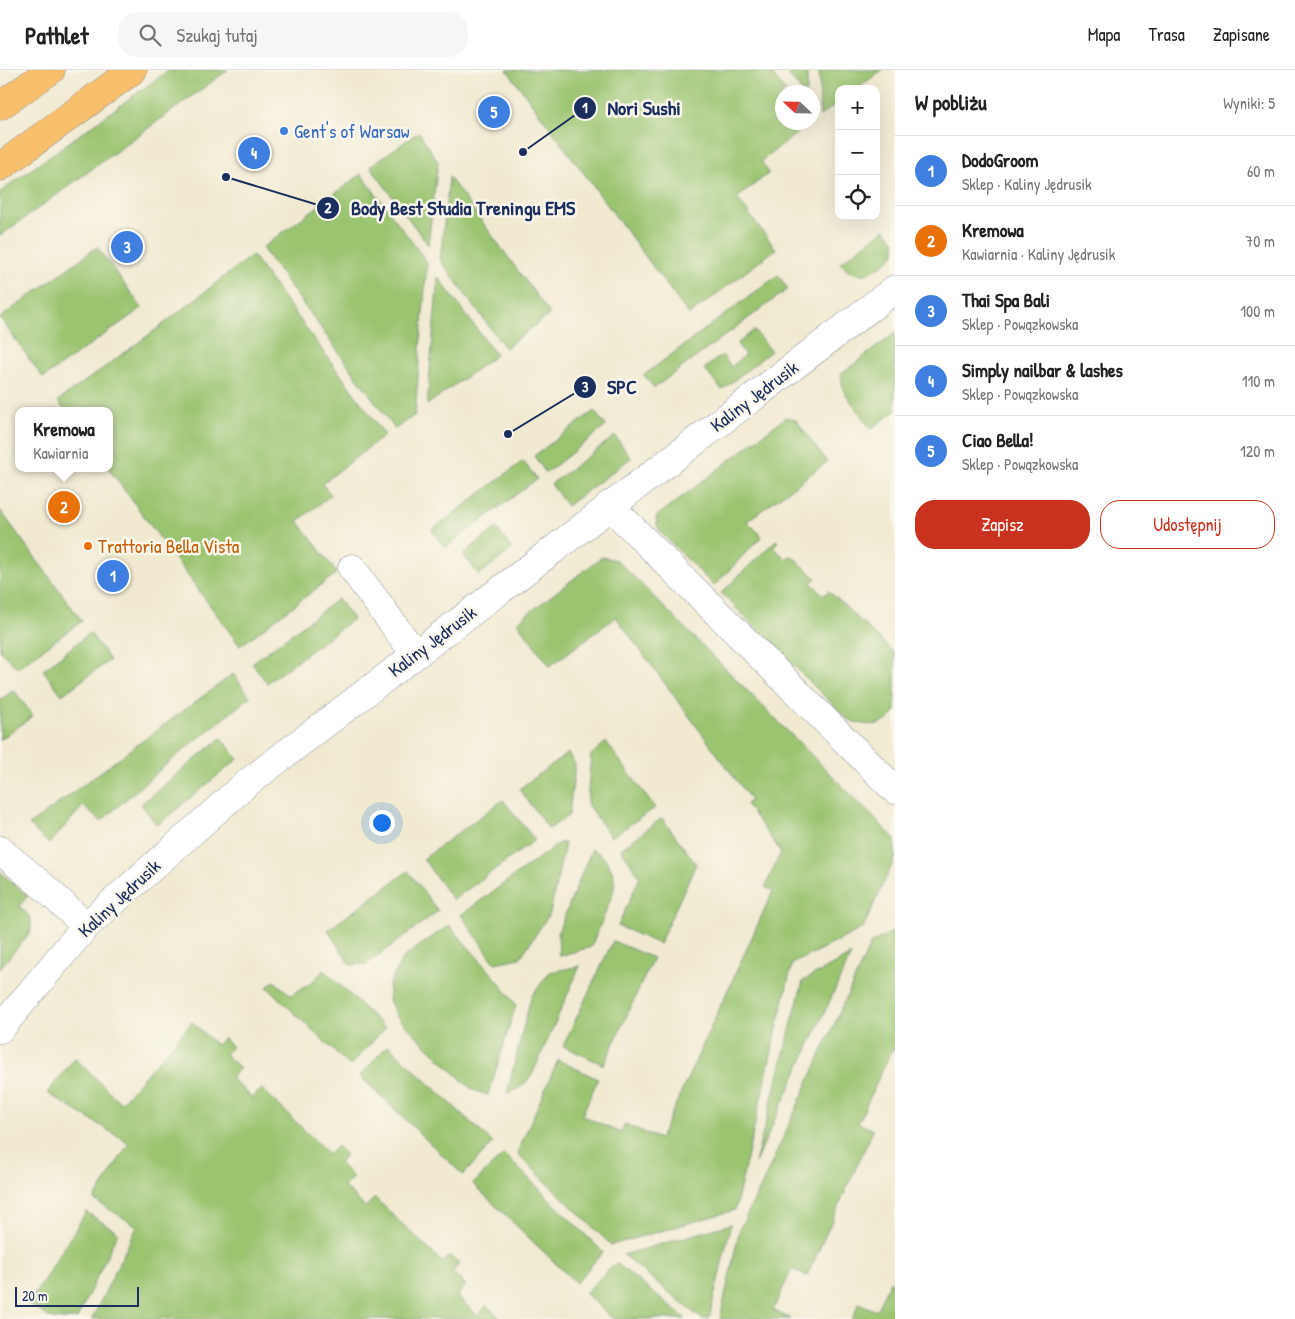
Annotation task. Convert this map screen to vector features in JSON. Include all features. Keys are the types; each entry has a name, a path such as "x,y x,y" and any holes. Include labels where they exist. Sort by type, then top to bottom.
{"main road":[{"path":"0,106 51,70"},
{"path":"0,167 134,70"}],"street":[{"name":"Kaliny Jędrusik","path":"0,1028 86,926 246,784 895,289"},
{"path":"609,506 895,790"},
{"path":"352,568 415,654"},
{"path":"0,850 86,926"}],"green space":[{"path":"169,70 228,70 0,236 0,192"},
{"path":"507,70 769,70 781,85 775,85 775,130 801,130 761,161 769,173 737,198 776,249 689,315"},
{"path":"785,70 807,70 807,85 797,85"},
{"path":"819,70 882,70 862,85 835,85 835,105 820,116"},
{"path":"419,132 438,162 428,245 370,166"},
{"path":"361,174 427,262 415,415 395,429 262,248"},
{"path":"449,177 550,314 505,348 440,260"},
{"path":"885,229 895,241 895,255 881,266 869,273 862,274 848,270 840,263"},
{"path":"97,247 142,308 43,378 0,318"},
{"path":"252,255 385,435 322,484 331,495 298,521 337,573 240,646 111,472 113,472 113,407 62,407 58,401 157,329"},
{"path":"778,275 788,289 654,388 644,375"},
{"path":"438,277 496,355 427,405"},
{"path":"754,330 771,351 722,390 704,369 722,355 731,367 745,355 737,344"},
{"path":"895,333 895,411 871,429 843,390 841,374"},
{"path":"594,411 606,426 546,473 534,456"},
{"path":"786,417 796,420 827,462 747,521 762,536 714,586 662,534 657,525 656,517"},
{"path":"615,436 631,458 567,506 551,484"},
{"path":"523,461 537,479 445,548 432,530"},
{"path":"0,510 82,621 17,668 0,651"},
{"path":"496,528 512,549 479,575 463,554"},
{"path":"776,540 778,542 773,547 786,559 791,555 816,578 811,583 824,595 829,591 895,654 895,712 886,721 876,724 865,724 846,718 721,593"},
{"path":"602,557 617,560 895,839 895,858 863,928 792,964 735,1210 611,1245 517,1153 558,1060 598,1079 582,1115 620,1133 625,1124 660,1139 773,891 765,887 781,852 746,804 751,800 616,617 550,666 517,622"},
{"path":"338,599 353,619 267,683 252,663"},
{"path":"90,633 110,660 62,695 43,670"},
{"path":"233,674 250,697 169,762 101,821 83,806 49,844 29,825"},
{"path":"14,690 33,716 0,740 0,700"},
{"path":"221,738 238,759 157,825 141,804"},
{"path":"606,742 655,808 611,837 587,804 591,755"},
{"path":"568,753 575,764 569,815 549,829 519,789"},
{"path":"503,800 535,840 453,900 423,859"},
{"path":"662,818 696,864 659,944 618,926 640,877 621,849"},
{"path":"559,843 565,843 550,913 520,958 495,963 461,915"},
{"path":"592,849 605,860 612,871 614,888 612,895 591,947 559,956 558,932"},
{"path":"408,871 438,911 367,964 350,965 328,930"},
{"path":"0,872 28,896 19,906 28,915 31,924 30,933 0,968"},
{"path":"449,925 499,982 516,1005 488,1095 475,1091 468,1086 398,1018 389,1000 389,985 403,958"},
{"path":"895,930 895,1050 892,1049 858,1123 873,1130 807,1276 792,1269 773,1310 791,1319 720,1319 740,1228 760,1189 871,943"},
{"path":"613,941 653,958 604,1065 563,1046"},
{"path":"851,955 755,1163 803,981"},
{"path":"580,966 533,1073 522,1086 507,1093 531,997 550,972"},
{"path":"324,970 385,1028 350,1066 267,987 274,981 291,995 310,984"},
{"path":"192,1022 216,1045 223,1038 232,1047 225,1054 240,1068 231,1078 252,1098 262,1089 329,1154 337,1146 346,1155 339,1163 353,1177 344,1187 365,1207 375,1198 442,1262 450,1256 459,1264 452,1272 466,1285 457,1296 478,1316 487,1305 501,1319 92,1319 137,1226 94,1200 129,1143 47,1093 75,1058 121,1103"},
{"path":"388,1045 493,1143 463,1175 360,1076"},
{"path":"504,1154 603,1252 576,1283 473,1184"},
{"path":"86,1212 118,1232 77,1319 52,1319 29,1304"},
{"path":"731,1224 709,1319 702,1319 623,1255"},
{"path":"616,1263 686,1319 613,1319 585,1293"},
{"path":"890,1281 895,1284 895,1319 852,1319 859,1303 876,1311"}],"place":[{"name":"Ciao Bella!","path":"494,112"},
{"name":"Gent's of Warsaw","path":"284,131"},
{"name":"Nori Sushi","path":"523,152"},
{"name":"Simply nailbar & lashes","path":"254,153"},
{"name":"Body Best Studia Treningu EMS","path":"226,177"},
{"name":"Thai Spa Bali","path":"127,247"},
{"name":"SPC","path":"508,434"},
{"name":"Kremowa","path":"64,507"},
{"name":"Trattoria Bella Vista","path":"88,546"},
{"name":"DodoGroom","path":"113,576"}]}
